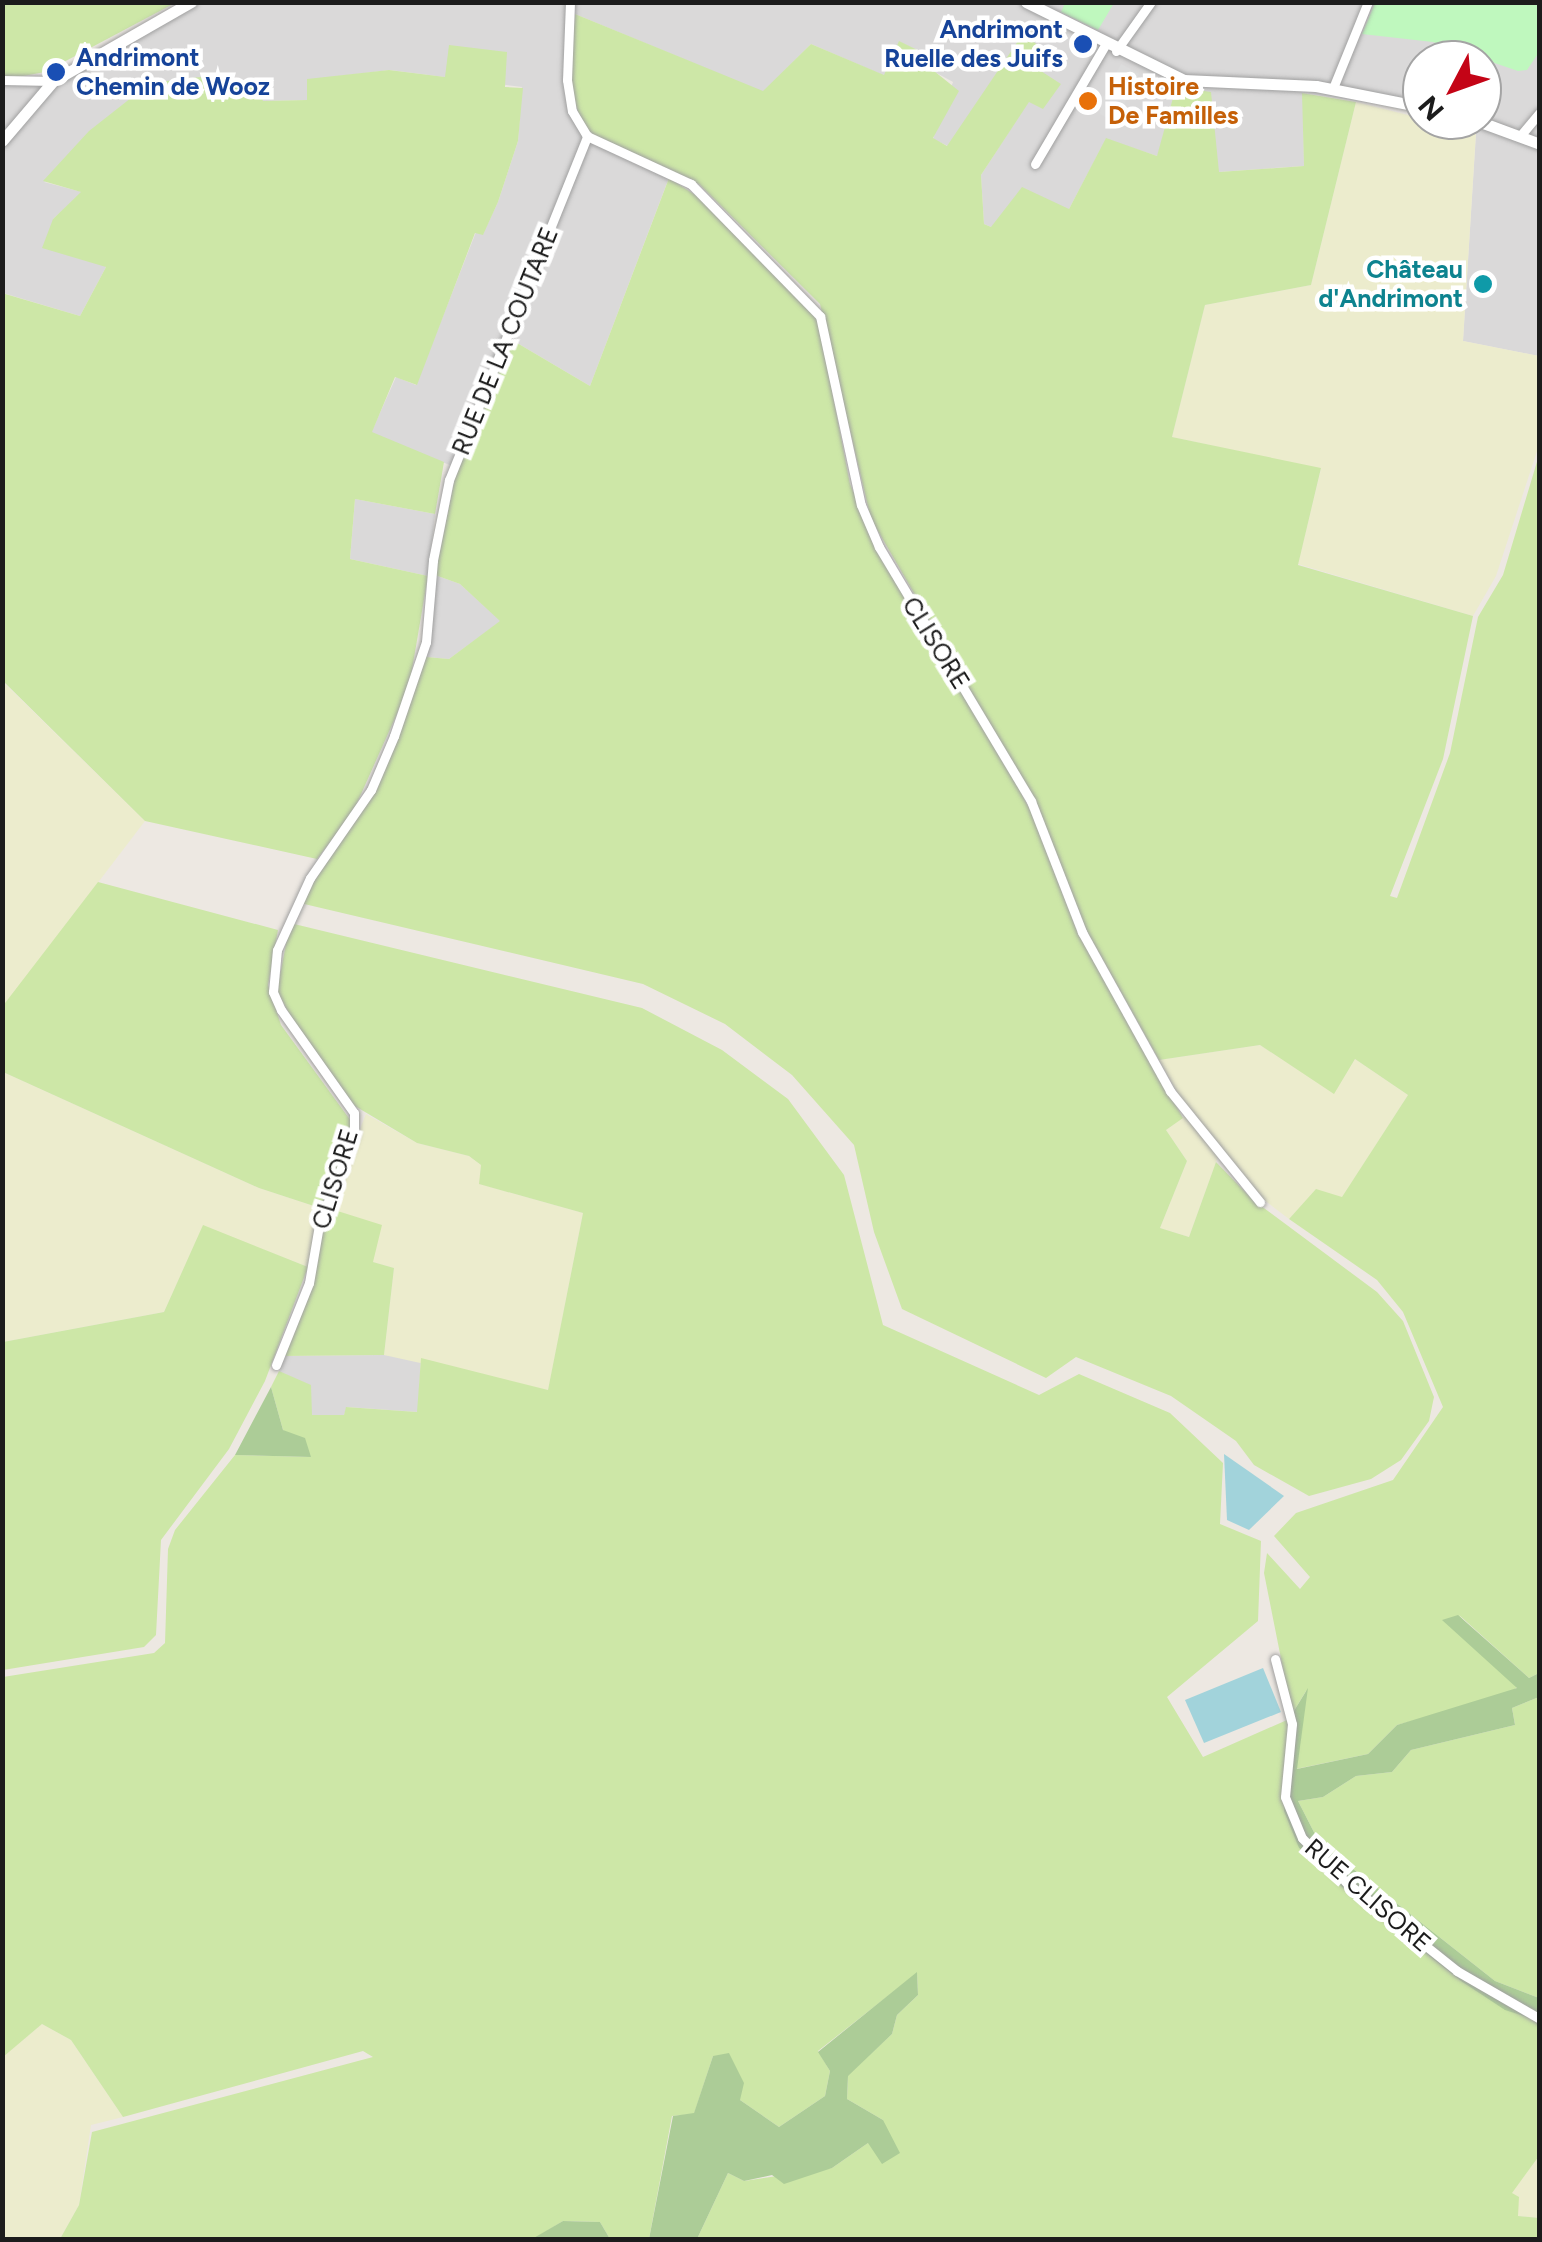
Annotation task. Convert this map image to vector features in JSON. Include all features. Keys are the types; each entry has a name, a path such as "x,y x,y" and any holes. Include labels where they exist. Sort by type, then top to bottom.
{"street":[{"path":"2,141 53,81 191,2"},
{"path":"570,2 566,80 572,111 587,136"},
{"path":"1026,2 1110,48 1184,80 1333,88 1402,102"},
{"path":"1034,164 1110,48 1151,2"},
{"path":"1333,88 1368,2"},
{"path":"2,80 53,81"},
{"path":"1520,136 1540,112"},
{"path":"1502,130 1540,144"},
{"name":"RUE DE LA COUTARE","path":"412,684 426,642 433,560 449,480 587,136"},
{"name":"CLISORE","path":"587,136 691,184 812,302 827,334 862,505 880,547 1030,801 1082,932 1170,1090 1260,1202"},
{"name":"CLISORE","path":"276,1365 309,1283 354,1113 281,1010 274,992 277,950 310,878 371,790 412,684"},
{"name":"RUE CLISORE","path":"1275,1659 1292,1724 1285,1797 1302,1838 1346,1882 1456,1971 1540,2020"}],"shaded area":[{"path":"200,3 1539,3 1539,356 1463,341 1476,140 1502,140 1502,40 1402,40 1402,108 1303,93 1304,166 1218,172 1210,93 1157,156 1106,139 1069,209 991,227 984,224 981,175 1029,101 1022,36 948,146 933,139 953,82 933,71 938,60 900,42 885,76 811,44 763,92 575,14 571,38 670,175 590,386 512,340 457,468 371,433 396,377 416,385 476,232 483,234 498,202 518,141 522,87 390,70 307,80 308,100 263,101 233,82 234,74 44,182 82,192 53,219 106,267 80,316 3,293 2,83 54,87"},
{"path":"1121,64 1139,74 1115,123 1100,114 1101,102"},
{"path":"355,499 435,514 428,576 350,559"},
{"path":"435,575 460,584 501,621 449,659 426,657"},
{"path":"283,1356 421,1358 418,1412 347,1407 344,1415 311,1415 279,1371"}],"green space":[{"path":"1065,2 1114,3 1098,30 1061,12"},
{"path":"2,3 175,3 45,72 12,78 3,77"},
{"path":"1375,3 1539,3 1539,52 1527,70 1502,66 1502,40 1415,40 1362,34"},
{"path":"575,14 763,91 811,44 884,75 899,41 938,60 934,71 959,91 933,138 947,146 1022,35 1040,46 1030,64 1061,84 1043,109 1029,102 981,175 984,224 991,227 1022,187 1069,209 1106,138 1157,156 1176,87 1211,92 1219,172 1304,166 1302,93 1356,102 1311,285 1205,305 1172,437 1321,468 1298,565 1473,616 1443,759 1390,896 1397,898 1450,753 1478,617 1503,575 1539,455 1539,1673 1529,1678 1459,1615 1517,1687 1509,1695 1397,1725 1368,1754 1296,1769 1306,1691 1292,1714 1264,1573 1267,1553 1300,1589 1310,1577 1274,1536 1296,1513 1393,1480 1443,1407 1403,1312 1377,1280 1289,1219 1316,1189 1342,1197 1408,1095 1355,1059 1334,1094 1260,1045 1159,1060 1084,926 1039,809 871,519 820,304 699,184 596,138 582,125 569,81"},
{"path":"449,45 507,52 505,87 523,88 518,141 498,202 483,235 475,233 417,385 395,377 372,432 444,462 435,514 355,499 350,559 428,576 409,687 353,812 317,859 145,821 3,681 2,293 80,316 106,267 42,248 53,219 81,192 43,181 89,131 150,83 234,73 233,82 255,81 263,101 307,100 307,79 389,70 445,77"},
{"path":"1356,102 1402,114 1402,140 1476,140 1463,341 1539,356 1540,442 1496,576 1473,616 1298,564 1321,469 1172,437 1205,305 1311,285"},
{"path":"669,178 706,202 818,319 850,484 882,558 990,735 1031,812 1077,931 1183,1118 1166,1130 1187,1161 1160,1228 1189,1237 1216,1162 1253,1200 1377,1292 1403,1321 1434,1397 1429,1421 1401,1460 1371,1479 1309,1496 1254,1465 1236,1441 1171,1396 1076,1357 1046,1378 902,1309 874,1232 854,1145 792,1075 725,1024 643,984 300,903 379,783 426,657 449,659 500,621 460,584 435,575 457,468 512,340 590,386"},
{"path":"2,681 145,821 3,1007 2,1007"},
{"path":"98,882 278,930 268,985 281,1025 351,1121 345,1156 320,1208 259,1188 3,1072 2,1007"},
{"path":"290,923 642,1008 722,1050 788,1099 844,1175 883,1325 1039,1395 1079,1374 1170,1413 1223,1463 1220,1524 1261,1541 1258,1621 1167,1697 1203,1757 1287,1720 1299,1848 1539,2021 1539,2156 1512,2193 1519,2197 1518,2216 1539,2218 1539,2239 697,2239 728,2173 744,2181 832,2168 868,2143 883,2120 847,2099 848,2075 892,2034 897,2015 918,1995 917,1973 818,2051 830,2071 825,2096 779,2127 740,2100 713,2056 694,2114 672,2116 649,2239 610,2239 600,2222 563,2221 532,2240 60,2239 79,2205 92,2132 373,2057 363,2051 123,2117 71,2040 42,2024 3,2057 3,1677 154,1653 165,1643 168,1549 175,1530 235,1455 311,1457 283,1430 271,1387 279,1371 311,1385 312,1415 344,1415 346,1407 417,1412 421,1358 548,1390 583,1213 479,1184 481,1165 469,1156 417,1143 355,1106 301,1035 277,991"},
{"path":"1260,1045 1334,1093 1355,1059 1408,1095 1342,1198 1316,1190 1289,1219 1247,1187 1219,1154 1189,1237 1160,1228 1187,1161 1166,1130 1189,1113 1159,1060"},
{"path":"3,1072 259,1188 320,1208 308,1267 203,1226 164,1312 3,1342"},
{"path":"366,1114 417,1143 469,1156 481,1165 480,1184 583,1213 548,1391 384,1355 394,1268 373,1262 328,1208"},
{"path":"328,1208 382,1225 373,1262 394,1268 384,1355 283,1356"},
{"path":"203,1225 308,1267 265,1381 229,1449 161,1540 156,1635 144,1647 3,1670 3,1342 164,1312"},
{"path":"271,1387 283,1430 305,1438 311,1457 235,1455"},
{"path":"1458,1615 1529,1678 1539,1673 1539,1697 1512,1708 1515,1725 1411,1750 1392,1772 1356,1776 1323,1797 1298,1801 1319,1842 1495,1981 1539,1998 1539,2021 1505,2010 1461,1981 1331,1878 1299,1848 1284,1811 1292,1714 1308,1688 1297,1769 1368,1754 1397,1725 1517,1688 1442,1620"},
{"path":"1539,1697 1539,1998 1495,1981 1319,1842 1298,1801 1323,1797 1356,1776 1392,1772 1411,1750 1515,1725 1512,1708"},
{"path":"917,1972 918,1995 897,2015 892,2034 848,2076 847,2099 883,2120 900,2153 882,2164 868,2143 832,2168 784,2184 772,2175 744,2181 728,2173 697,2239 649,2239 673,2116 694,2113 713,2056 729,2053 744,2083 740,2100 779,2127 825,2096 830,2071 818,2052"},
{"path":"42,2024 71,2040 123,2117 91,2125 79,2205 60,2239 3,2239 2,2057"},
{"path":"1539,2156 1539,2218 1518,2216 1511,2193"},
{"path":"563,2221 600,2222 610,2239 532,2239"}],"water":[{"path":"1224,1454 1284,1496 1249,1530 1227,1520"},
{"path":"1263,1668 1281,1712 1204,1743 1185,1700"}],"place":[{"name":"Andrimont Ruelle des Juifs","path":"1083,44"},
{"name":"Andrimont Chemin de Wooz","path":"56,72"},
{"name":"Histoire De Familles","path":"1088,101"},
{"name":"Château d'Andrimont","path":"1483,284"}]}
